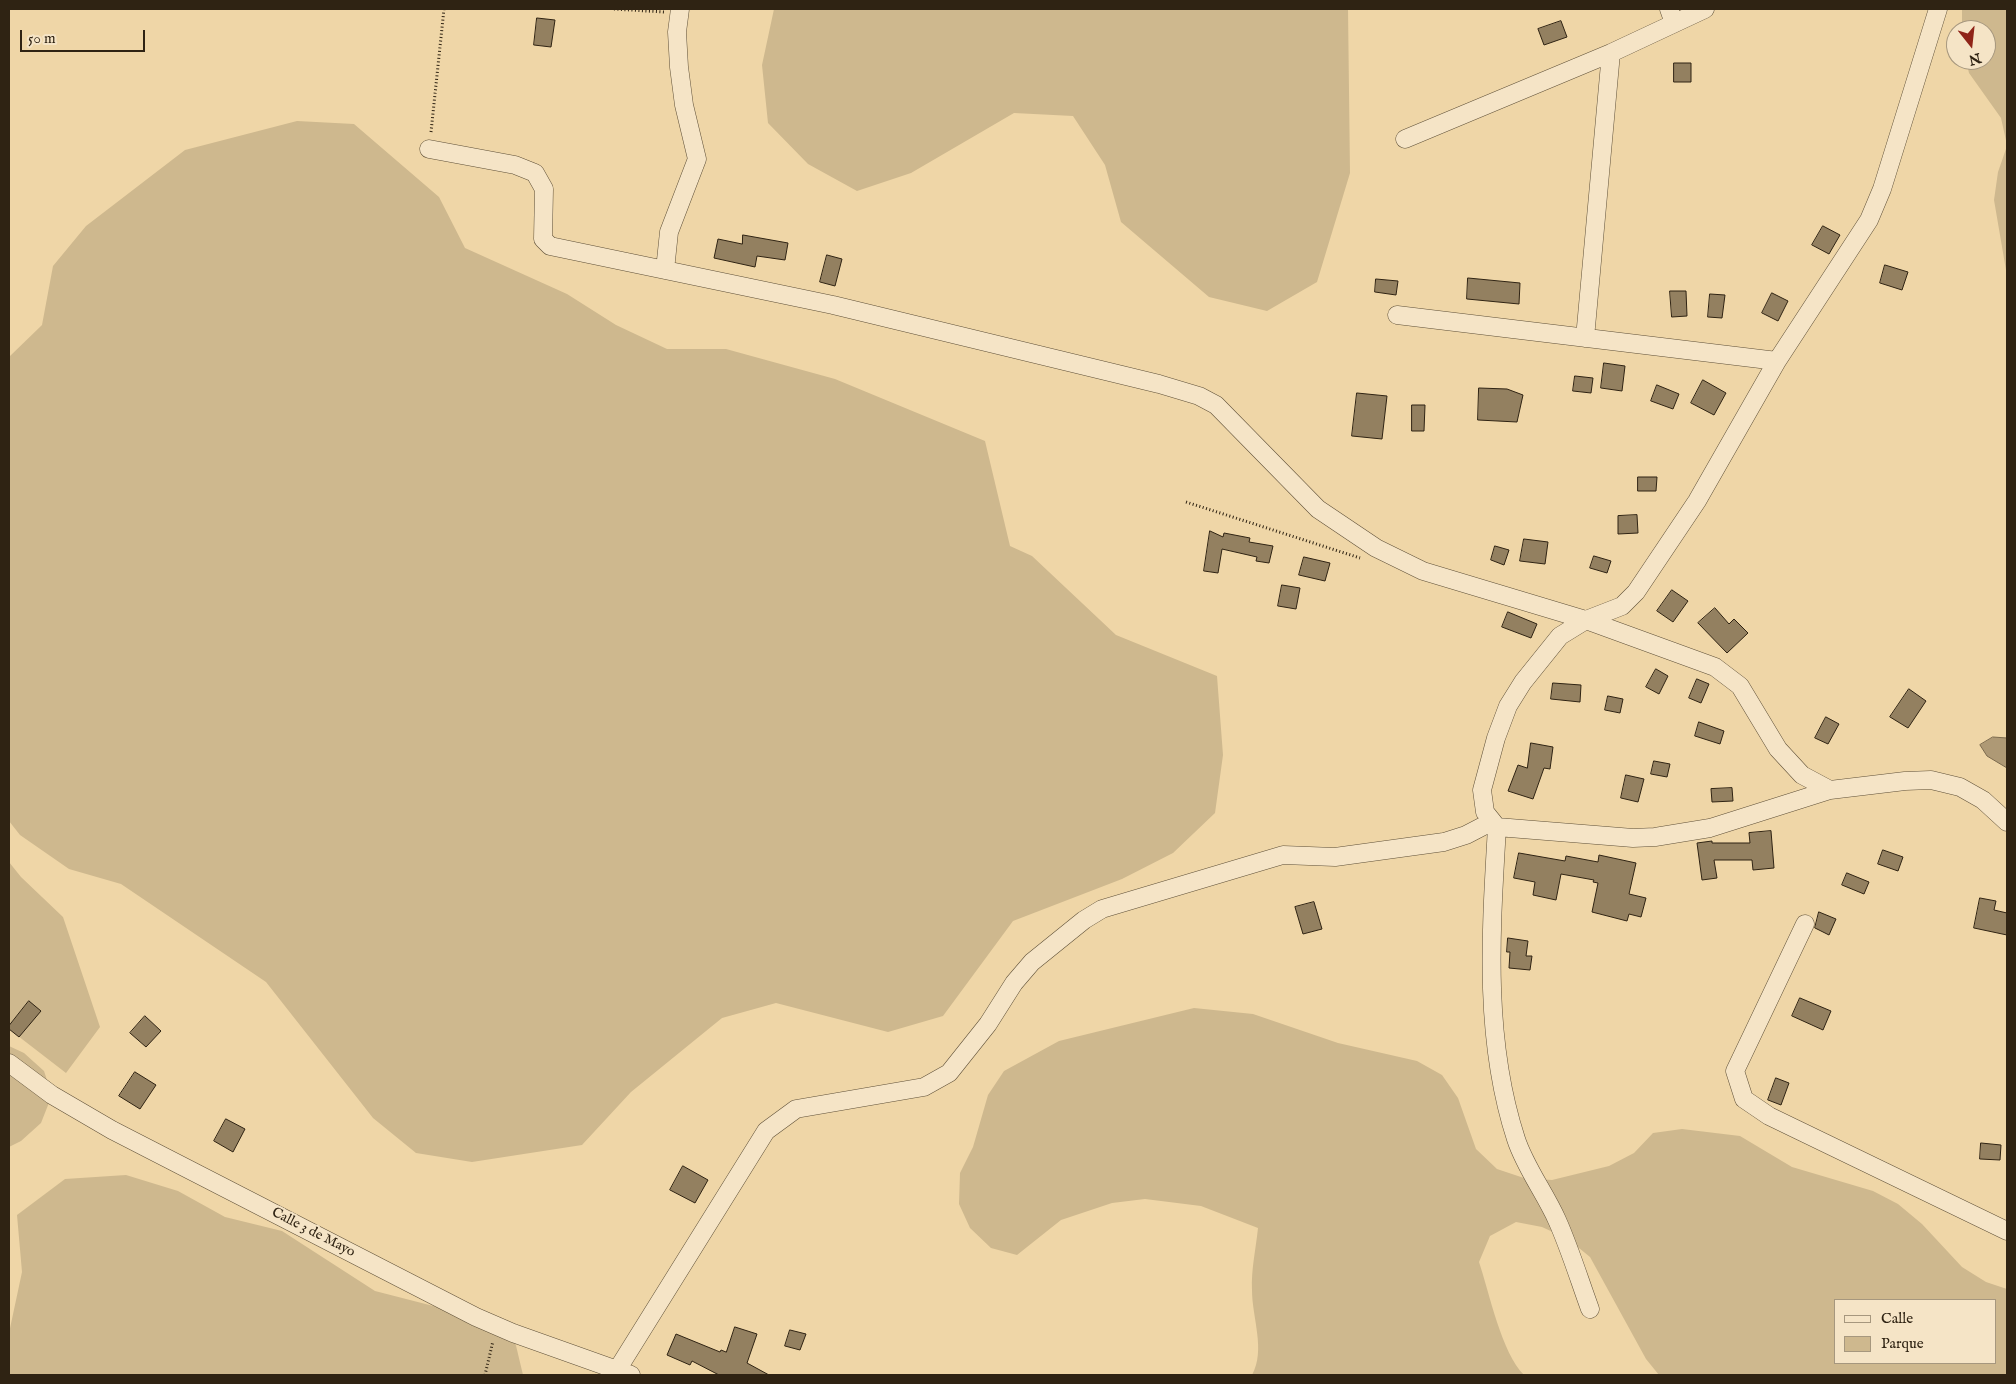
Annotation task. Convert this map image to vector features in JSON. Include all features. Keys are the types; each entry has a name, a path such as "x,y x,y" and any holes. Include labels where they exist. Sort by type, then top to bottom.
{"street":[{"path":"1405,139 1610,53 1672,16 1705,9"},
{"path":"1590,1309 1557,1220 1517,1142 1501,1082 1496,1048 1491,967 1494,824 1483,803 1482,790 1496,738 1508,706 1522,682 1560,636 1586,620 1622,606 1636,592 1697,501 1777,361 1869,220 1882,189 1938,9"},
{"path":"665,270 669,232 697,159 684,105 679,67 677,32 680,11"},
{"path":"1584,338 1610,53"},
{"path":"429,149 514,165 535,173 544,189 543,239 550,246 833,305 1159,384 1199,396 1216,404 1318,509 1385,552 1423,571 1586,620 1716,667 1740,686 1778,749 1802,775 1830,790"},
{"path":"1397,315 1777,361"},
{"path":"620,1373 766,1131 796,1109 924,1087 949,1073 988,1024 1014,983 1032,962 1084,920 1102,909 1122,901 1151,896 1283,855 1335,857 1435,843 1466,835 1494,824 1633,838 1655,837 1710,828 1830,790 1869,784 1931,780 1968,792 1983,800 2007,822"},
{"path":"1805,924 1736,1071 1744,1099 1769,1116 2007,1231"},
{"name":"Calle 3 de Mayo","path":"9,1063 52,1095 112,1130 497,1326 620,1373"}],"path":[{"path":"429,149 444,9"},
{"path":"614,9 680,11"},
{"path":"1186,502 1358,558 1385,552"},
{"path":"485,1375 497,1326"}],"green space":[{"path":"774,9 1348,9 1350,173 1317,282 1267,311 1209,297 1121,222 1105,165 1073,116 1014,113 911,173 857,191 808,164 768,123 762,65"},
{"path":"1962,9 2007,9 2007,145 2001,118 1968,70 1996,70 1996,20 1962,20"},
{"path":"297,121 354,124 439,197 465,248 567,294 616,325 667,349 726,349 835,379 985,441 1010,546 1032,556 1116,635 1217,676 1223,755 1215,813 1173,853 1122,879 1013,921 943,1016 888,1032 776,1003 722,1018 631,1092 582,1145 472,1162 416,1153 373,1118 266,982 121,884 69,869 20,835 9,821 9,357 42,325 53,266 86,226 185,150"},
{"path":"2007,146 2007,276 1994,200 1998,172"},
{"path":"9,862 21,877 63,917 100,1027 66,1073 9,1029"},
{"path":"1194,1008 1253,1014 1338,1043 1417,1061 1442,1075 1458,1098 1476,1149 1497,1169 1524,1178 1552,1180 1609,1166 1634,1153 1653,1133 1682,1129 1740,1136 1792,1167 1873,1191 1898,1204 1922,1224 1962,1267 1986,1282 2007,1289 2007,1375 1659,1375 1646,1359 1590,1257 1568,1239 1542,1227 1516,1222 1490,1236 1479,1262 1503,1338 1509,1353 1524,1375 1252,1375 1258,1355 1252,1282 1258,1228 1201,1206 1145,1199 1112,1203 1061,1220 1017,1255 991,1248 970,1228 959,1204 960,1173 973,1147 988,1095 1004,1071 1059,1041"},
{"path":"9,1046 24,1053 44,1071 52,1095 41,1123 21,1141 9,1147"},
{"path":"126,1175 178,1191 225,1217 282,1231 375,1291 476,1317 513,1333 523,1375 9,1375 9,1333 22,1272 17,1215 65,1179"}],"shaded area":[{"path":"1993,737 2007,738 2007,768 1987,756 1980,745"}],"building":[{"path":"537,18 555,20 551,47 534,45"},
{"path":"1561,21 1567,37 1544,45 1538,29"},
{"path":"1674,63 1691,63 1691,82 1674,82"},
{"path":"1823,226 1840,235 1829,254 1812,245"},
{"path":"743,235 788,243 785,260 757,256 755,267 714,258 718,239 742,244"},
{"path":"827,255 842,259 835,286 820,282"},
{"path":"1885,265 1908,272 1902,290 1880,283"},
{"path":"1468,278 1520,283 1519,304 1467,299"},
{"path":"1376,279 1398,281 1396,295 1375,292"},
{"path":"1670,291 1686,291 1687,316 1672,317"},
{"path":"1772,293 1788,301 1778,321 1762,313"},
{"path":"1710,294 1725,295 1722,318 1708,317"},
{"path":"1604,363 1625,366 1622,391 1601,388"},
{"path":"1575,376 1593,378 1591,393 1573,391"},
{"path":"1703,380 1726,393 1714,415 1691,403"},
{"path":"1657,385 1679,394 1673,409 1651,401"},
{"path":"1479,388 1507,389 1523,395 1517,422 1478,420"},
{"path":"1357,393 1387,396 1382,439 1352,436"},
{"path":"1412,405 1425,405 1424,431 1412,431"},
{"path":"1638,477 1657,477 1656,491 1638,491"},
{"path":"1637,515 1638,533 1618,534 1618,516"},
{"path":"1210,531 1223,537 1224,533 1250,538 1249,542 1273,546 1269,563 1256,561 1257,557 1222,549 1218,573 1204,571"},
{"path":"1524,539 1548,542 1545,564 1520,561"},
{"path":"1495,546 1509,550 1504,565 1491,560"},
{"path":"1594,556 1611,561 1607,573 1590,568"},
{"path":"1304,557 1330,563 1325,581 1299,575"},
{"path":"1282,585 1300,588 1296,609 1278,606"},
{"path":"1672,590 1688,601 1673,622 1657,611"},
{"path":"1715,608 1729,624 1734,619 1748,633 1727,653 1698,623"},
{"path":"1508,612 1537,624 1531,638 1502,627"},
{"path":"1656,669 1668,676 1659,694 1646,687"},
{"path":"1697,679 1709,684 1701,703 1689,698"},
{"path":"1553,683 1581,685 1580,702 1551,699"},
{"path":"1909,689 1926,701 1908,728 1890,717"},
{"path":"1608,696 1623,699 1620,713 1605,710"},
{"path":"1826,717 1839,724 1828,744 1815,738"},
{"path":"1699,722 1724,731 1720,744 1695,736"},
{"path":"1531,743 1553,747 1550,769 1544,768 1533,799 1508,791 1518,765 1527,768"},
{"path":"1654,761 1670,764 1667,777 1651,774"},
{"path":"1626,775 1644,779 1638,802 1621,798"},
{"path":"1732,788 1733,801 1712,802 1711,789"},
{"path":"1771,831 1774,868 1753,870 1752,860 1714,860 1717,878 1702,880 1697,843 1712,841 1712,843 1750,843 1749,833"},
{"path":"1883,850 1903,857 1898,871 1878,864"},
{"path":"1519,853 1565,861 1566,856 1598,862 1599,855 1636,863 1629,894 1646,898 1641,917 1629,914 1627,921 1592,912 1598,883 1593,882 1594,880 1561,874 1556,900 1533,895 1535,882 1514,878"},
{"path":"1847,873 1869,882 1864,894 1842,885"},
{"path":"1980,898 1996,901 1994,910 2007,913 2007,935 1974,928"},
{"path":"1314,902 1322,929 1303,934 1295,907"},
{"path":"1819,912 1836,919 1829,935 1815,928"},
{"path":"1508,938 1528,941 1526,956 1532,956 1530,970 1509,968 1510,952 1507,952"},
{"path":"1800,998 1831,1011 1823,1030 1792,1016"},
{"path":"29,1001 41,1011 19,1037 9,1029 9,1026"},
{"path":"145,1016 161,1031 146,1047 130,1033"},
{"path":"135,1072 156,1085 140,1109 119,1096"},
{"path":"1776,1078 1789,1083 1781,1105 1768,1100"},
{"path":"226,1119 245,1129 233,1152 214,1141"},
{"path":"1981,1143 2001,1145 2000,1160 1980,1159"},
{"path":"683,1166 708,1180 695,1203 670,1190"},
{"path":"735,1327 757,1334 747,1363 769,1375 719,1375 692,1361 690,1365 667,1355 676,1334 720,1352 721,1350 726,1352"},
{"path":"790,1330 806,1334 800,1350 785,1346"}]}
